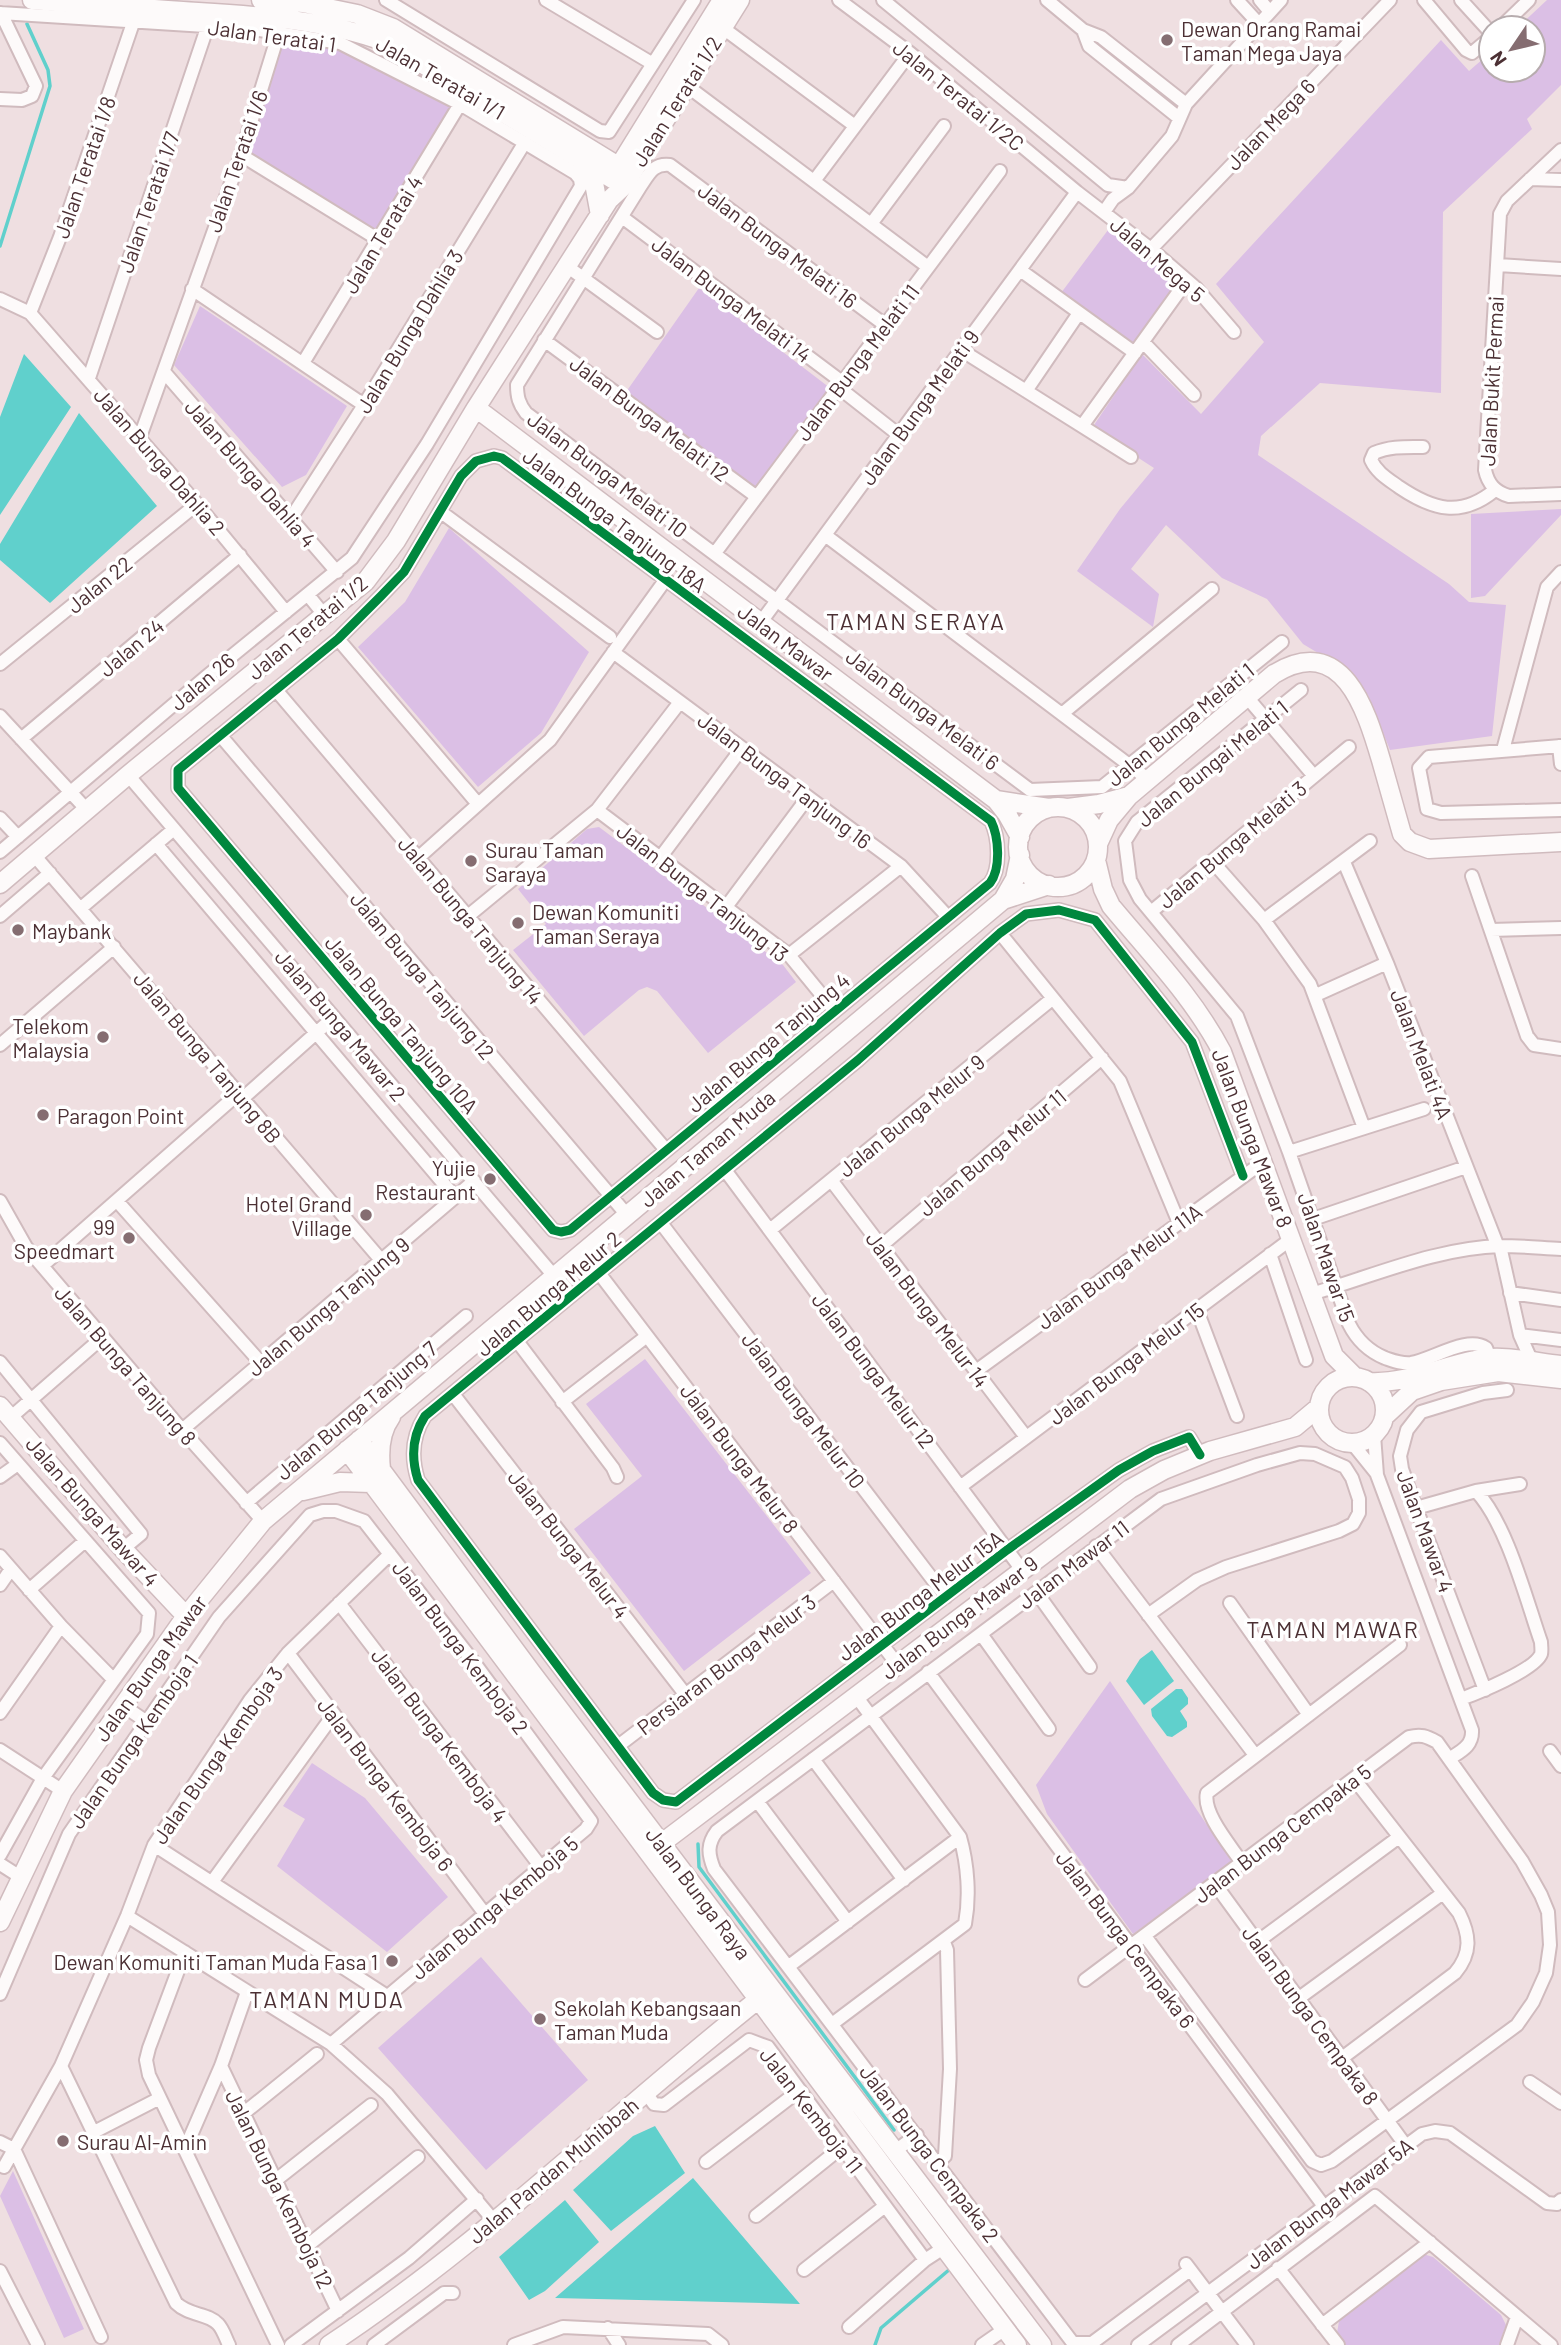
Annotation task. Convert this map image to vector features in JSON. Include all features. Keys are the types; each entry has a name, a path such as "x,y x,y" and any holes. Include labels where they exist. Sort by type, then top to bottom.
{"street":[{"name":"Jalan Teratai 1/1","path":"41,0 239,15 355,31 388,43 579,158 621,176"},
{"name":"Jalan Teratai 1/1","path":"261,0 303,2 357,14 393,28 621,176"},
{"name":"Jalan Teratai 1/1","path":"386,0 600,131 609,132"},
{"path":"546,0 653,64"},
{"name":"Jalan Teratai 1/2","path":"609,132 694,0"},
{"name":"Jalan Teratai 1/2","path":"0,884 128,775 366,581 396,541 476,408 568,267 722,0"},
{"name":"Jalan Teratai 1/2","path":"621,176 687,86 740,0"},
{"name":"Jalan Teratai 1/2C","path":"839,0 910,53 1077,192"},
{"name":"Jalan Mega 5","path":"883,0 1108,185 1114,198"},
{"path":"1047,0 1083,30 1101,37 1186,104"},
{"path":"1237,0 1259,24"},
{"path":"1260,0 1270,12"},
{"path":"1104,212 1172,136 1186,104 1281,0"},
{"name":"Jalan Mega 6","path":"1151,249 1390,0"},
{"path":"1424,0 1466,50 1472,53 1477,48"},
{"path":"1461,0 1477,19"},
{"path":"1514,14 1529,0"},
{"path":"0,99 22,100 32,96 36,86 1,13"},
{"name":"Jalan Teratai 1","path":"1,13 208,25 279,32 340,43 460,104 575,173 580,179 580,192"},
{"name":"Jalan Teratai 1/8","path":"30,313 60,237 134,20"},
{"name":"Jalan Teratai 1/7","path":"89,378 208,25"},
{"path":"723,28 855,126"},
{"path":"1083,30 1089,46 1179,118"},
{"name":"Jalan Teratai 1/6","path":"140,438 241,155 279,32"},
{"path":"814,181 910,53"},
{"path":"687,86 928,267"},
{"name":"Jalan Teratai 4","path":"303,363 460,104"},
{"path":"871,224 944,126"},
{"name":"Jalan Bunga Dahlia 3","path":"292,518 525,142"},
{"path":"1498,265 1500,214 1507,201 1561,150"},
{"path":"241,155 379,240"},
{"path":"579,158 604,207"},
{"name":"Jalan Teratai 1/2","path":"517,385 654,167 670,165"},
{"name":"Jalan Bunga Melati 16","path":"670,165 885,325"},
{"name":"Jalan Bunga Melati 11","path":"715,553 1000,171"},
{"path":"1530,178 1561,180"},
{"name":"Jalan Mega 5","path":"1108,185 1128,188"},
{"name":"Jalan Teratai 1/2","path":"337,572 361,546 427,444 501,317 580,192"},
{"name":"Jalan Mega 5","path":"1077,192 1196,288 1234,332"},
{"name":"Jalan Bunga Melati 9","path":"761,622 1077,192"},
{"name":"Jalan Bunga Melati 14","path":"622,217 840,385 899,435"},
{"name":"Jalan Bukit Permai","path":"1561,270 1498,265 1485,470 1495,490 1508,496 1561,494"},
{"path":"568,267 657,332"},
{"path":"1020,270 1079,313 1139,347 1194,395"},
{"path":"192,289 364,405"},
{"path":"1082,426 1180,290"},
{"path":"0,299 30,313"},
{"name":"Jalan Bunga Dahlia 2","path":"30,313 197,504 286,612"},
{"path":"1026,391 1079,313"},
{"name":"Jalan Bunga Melati 12","path":"544,340 757,497"},
{"path":"961,350 1131,457"},
{"name":"Jalan Bunga Dahlia 4","path":"164,373 337,572"},
{"name":"Jalan Bunga Melati 10","path":"517,385 519,404 526,413 615,482 715,553"},
{"name":"Jalan Mawar","path":"476,408 996,800 1007,814 1020,846"},
{"path":"1423,447 1383,449 1374,453 1371,460 1375,468 1393,483 1412,496 1440,508 1470,506 1482,501 1495,490"},
{"name":"Jalan Bunga Tanjung 18A","path":"178,788 178,770 338,639 404,572 461,476 476,461 486,457 502,458 991,821"},
{"name":"Jalan 22","path":"0,664 197,504"},
{"path":"441,512 610,637"},
{"path":"825,535 1149,780"},
{"path":"654,570 667,552"},
{"name":"Jalan Bunga Melati 6","path":"715,553 1030,790"},
{"name":"Jalan 24","path":"22,739 240,555"},
{"name":"Jalan 26","path":"0,852 337,572"},
{"path":"1503,750 1547,587 1561,572"},
{"path":"418,858 550,740 666,579"},
{"path":"366,581 381,596"},
{"path":"1063,713 1212,589"},
{"path":"308,595 325,616"},
{"path":"338,639 478,804"},
{"name":"Jalan Bunga Melati 1","path":"1030,790 1102,787 1282,642"},
{"name":"Jalan Bunga Tanjung 16","path":"613,652 901,866 947,917"},
{"path":"1129,796 1099,804 1049,808 1027,821 1020,846 1030,874 1058,885 1079,880 1089,872 1109,820 1129,796 1274,674 1297,663 1319,662 1342,676 1359,698 1370,724 1405,839 1429,849 1561,842"},
{"name":"Jalan Bunga Tanjung 14","path":"276,690 666,1150"},
{"name":"Jalan Bungai Melati 1","path":"1130,880 1125,841 1137,822 1301,690"},
{"name":"Jalan Bunga Melati 3","path":"1246,696 1314,776"},
{"path":"468,916 597,810 680,702"},
{"path":"0,716 86,810"},
{"name":"Jalan Bunga Tanjung 12","path":"220,736 627,1215"},
{"path":"1561,764 1560,746 1429,757 1419,768 1427,809 1441,813 1561,810"},
{"name":"Jalan Bunga Melati 3","path":"1151,912 1349,747"},
{"path":"660,858 742,748"},
{"name":"Jalan Bunga Mawar 2","path":"128,775 554,1276"},
{"name":"Jalan Bunga Tanjung 10A","path":"178,788 553,1230 570,1230 611,1196"},
{"path":"726,907 808,797"},
{"name":"Jalan Mawar","path":"996,800 1049,808"},
{"path":"1068,808 1085,817 1096,834 1097,852"},
{"name":"Jalan Bunga Tanjung 13","path":"597,810 789,955 834,1010"},
{"path":"0,818 18,837"},
{"name":"Jalan Bunga Tanjung 4","path":"611,1196 990,883 996,873 995,834 991,821"},
{"path":"81,908 174,829"},
{"path":"1415,844 1428,841 1561,834"},
{"path":"1264,920 1370,842"},
{"path":"156,844 456,1197"},
{"name":"Jalan Taman Muda","path":"353,1445 1003,900 1015,879 1020,846"},
{"name":"Jalan Bunga Mawar 8","path":"1097,852 1103,889 1111,906 1192,1004 1223,1052 1334,1356 1362,1379"},
{"name":"Jalan Bunga Tanjung 8B","path":"34,855 381,1260"},
{"path":"1212,861 1264,920 1304,973 1316,995 1364,1128"},
{"name":"Jalan Melati 4A","path":"1344,862 1499,1246 1520,1335 1532,1362"},
{"path":"789,955 901,866"},
{"path":"0,916 51,873"},
{"path":"1472,876 1527,1036 1534,1045 1561,1049"},
{"name":"Jalan Mawar 15","path":"1130,880 1134,890 1151,912 1237,1016 1355,1336 1379,1356 1399,1363 1413,1363 1474,1344 1486,1348 1498,1363"},
{"name":"Jalan Bunga Mawar 8","path":"1058,885 1086,892 1111,906"},
{"name":"Jalan Taman Muda","path":"1003,900 1058,885"},
{"name":"Jalan Bunga Melur 2","path":"663,1800 653,1793 418,1480 413,1456 416,1433 425,1416 662,1223 858,1059 1000,933 1026,914 1059,910 1095,920 1192,1042 1243,1176"},
{"path":"1491,930 1561,928"},
{"path":"1000,933 1120,1081 1179,1223"},
{"path":"0,1045 114,947"},
{"path":"1316,995 1387,963"},
{"name":"Jalan Bunga Melur 9","path":"770,1230 1052,999"},
{"path":"43,1266 334,1017"},
{"name":"Jalan Bunga Melur 11","path":"881,1246 1102,1058"},
{"path":"1289,1152 1424,1109"},
{"name":"Jalan Bunga Melur 11A","path":"975,1371 1263,1162"},
{"path":"1313,1219 1466,1167"},
{"name":"Jalan Bunga Melur 12","path":"725,1170 1022,1570"},
{"name":"Jalan Bunga Melur 14","path":"831,1180 1026,1437"},
{"name":"Jalan Bunga Tanjung 9","path":"182,1430 474,1181"},
{"name":"Jalan Bunga Tanjung 8","path":"0,1201 26,1247 263,1521"},
{"path":"117,1201 261,1363"},
{"name":"Jalan Bunga Melur 10","path":"662,1223 946,1597"},
{"name":"Jalan Bunga Melur 15","path":"960,1487 1291,1239"},
{"path":"1311,1294 1446,1253 1499,1246 1561,1249"},
{"name":"Jalan Bunga Melur 8","path":"583,1252 897,1664"},
{"path":"1270,1254 1306,1360"},
{"path":"1510,1293 1561,1300"},
{"path":"1196,1310 1237,1416"},
{"name":"Jalan Bunga Tanjung 7","path":"246,1503 466,1316"},
{"path":"1498,1363 1520,1335 1561,1340"},
{"path":"562,1402 647,1336"},
{"path":"5,1412 30,1400 103,1337"},
{"path":"517,1341 613,1468 617,1477"},
{"path":"1334,1356 1319,1407 1328,1432 1352,1443 1367,1440 1374,1435 1385,1416 1404,1397 1420,1387 1498,1363 1561,1365"},
{"path":"1326,1390 1334,1382 1344,1378 1399,1381 1476,1359 1561,1379"},
{"path":"0,1362 141,1534 123,1549"},
{"name":"Jalan Mawar 4","path":"1485,1690 1416,1508 1400,1456 1407,1430 1414,1418 1430,1407 1483,1393 1504,1391 1498,1363"},
{"path":"1362,1379 1382,1396 1385,1416"},
{"name":"Jalan Bunga Melur 4","path":"453,1394 685,1695"},
{"path":"289,1497 326,1484 376,1476 383,1435 387,1423 399,1406"},
{"name":"Jalan Bunga Mawar 9","path":"655,1848 1130,1489 1164,1470 1200,1455 1294,1427 1319,1407"},
{"name":"Jalan Bunga Mawar 4","path":"5,1412 123,1549 186,1616"},
{"name":"Jalan Bunga Mawar 9","path":"1294,1427 1328,1432"},
{"path":"1145,1936 1312,2161 1321,2165 1332,2161 1517,2025 1540,1988 1549,1957 1548,1912 1534,1880 1449,1759 1472,1740 1472,1730 1377,1475 1374,1435"},
{"name":"Jalan Bunga Melur 15A","path":"663,1800 676,1802 1007,1550 1119,1470 1153,1451 1189,1437 1200,1455"},
{"path":"1249,1440 1257,1465"},
{"path":"0,1443 149,1613 147,1634 5,1834 0,1855"},
{"path":"1352,1443 1377,1475"},
{"name":"Jalan Bunga Raya","path":"353,1445 542,1710 655,1848 765,1994 895,2151 1042,2345"},
{"name":"Jalan Bunga Mawar","path":"0,1922 62,1791 186,1616 263,1521 353,1445"},
{"name":"Jalan Mawar 11","path":"708,1847 718,1831 757,1801 1161,1499 1257,1465 1300,1453 1315,1454 1345,1467 1359,1499 1359,1513 1353,1524 1197,1580 1148,1615"},
{"path":"0,1477 18,1464"},
{"name":"Jalan Bunga Raya","path":"376,1476 610,1775 655,1848"},
{"path":"1416,1508 1476,1491 1520,1484"},
{"path":"1461,1699 1498,1685 1536,1659 1541,1651 1541,1642 1504,1541 1490,1509 1476,1491"},
{"name":"Jalan Bunga Kemboja 2","path":"310,1515 323,1511 352,1514 364,1521 522,1726 591,1821"},
{"name":"Jalan Bunga Kemboja 1","path":"0,1994 69,1834 219,1617 310,1515"},
{"path":"29,1590 85,1541"},
{"path":"1096,1546 1255,1755"},
{"name":"Jalan Bunga Kemboja 3","path":"4,2167 61,2066 127,1916 154,1845 250,1700 288,1653 390,1554"},
{"path":"0,1556 61,1626 113,1679"},
{"path":"0,1585 11,1569"},
{"name":"Persiaran Bunga Melur 3","path":"618,1745 834,1581"},
{"path":"1037,1592 1090,1667"},
{"path":"1230,1602 1309,1715"},
{"name":"Jalan Bunga Kemboja 4","path":"339,1603 541,1867"},
{"path":"0,1713 61,1626"},
{"path":"981,1634 1049,1729"},
{"path":"1242,1863 1205,1802 1207,1793 1400,1645"},
{"name":"Jalan Bunga Kemboja 6","path":"288,1653 485,1914"},
{"name":"Jalan Bunga Cempaka 6","path":"928,1672 1131,1946 1291,2169 1324,2205"},
{"path":"832,2024 965,1924 968,1904 960,1838 856,1696"},
{"path":"122,1705 147,1722"},
{"path":"522,1726 542,1710"},
{"path":"212,1882 334,1714"},
{"name":"Jalan Bunga Cempaka 5","path":"1085,1980 1409,1737 1425,1735 1437,1742 1449,1759"},
{"path":"0,1750 62,1791"},
{"path":"1550,1751 1561,1766"},
{"path":"813,1759 904,1880"},
{"path":"610,1775 629,1760"},
{"path":"1342,2058 1418,2002 1462,1965 1467,1955 1468,1936 1459,1913 1355,1780"},
{"path":"757,1801 848,1922"},
{"name":"Jalan Bunga Kemboja 5","path":"331,2044 586,1829 591,1821"},
{"path":"1257,1942 1399,1836"},
{"path":"789,1966 960,1838"},
{"path":"154,1845 387,1996"},
{"name":"Jalan Bunga Cempaka 2","path":"708,1847 714,1869 1073,2343 1092,2343 1188,2267 1208,2293"},
{"path":"0,1864 22,1878"},
{"name":"Jalan Bunga Cempaka 8","path":"1215,1884 1406,2146"},
{"path":"1299,1998 1443,1893"},
{"path":"127,1916 331,2044 387,2094 494,2221"},
{"path":"938,2162 945,2156 949,2091 947,1950 943,1941"},
{"path":"185,1952 146,2060 149,2075 278,2345"},
{"path":"185,2149 221,2066 247,1992"},
{"name":"Jalan Bunga Raya","path":"765,1994 935,2254 1017,2345"},
{"name":"Jalan Pandan Muhibbah","path":"329,2345 379,2312 494,2221 765,1994"},
{"name":"Jalan Kemboja 11","path":"646,2092 654,2104 664,2105 749,2040 768,2047 885,2206 935,2254"},
{"path":"244,2113 317,2054"},
{"path":"61,2066 176,2304 183,2310 218,2323 229,2345"},
{"name":"Jalan Bunga Kemboja 12","path":"221,2066 338,2311"},
{"path":"1530,2082 1561,2103"},
{"path":"706,2162 800,2090"},
{"path":"94,2132 160,2098"},
{"path":"276,2180 371,2105"},
{"name":"Jalan Bunga Mawar 5A","path":"1138,2345 1422,2134 1435,2131 1450,2133 1547,2203 1557,2204 1561,2200"},
{"path":"895,2151 917,2135"},
{"path":"0,2142 14,2149 101,2337"},
{"path":"755,2216 842,2147"},
{"path":"307,2246 418,2157"},
{"path":"1178,2345 1375,2196 1551,2345"},
{"path":"291,2345 408,2258 477,2199"},
{"path":"804,2270 885,2206"},
{"path":"1322,2325 1430,2242"},
{"path":"849,2327 935,2254"},
{"path":"1278,2268 1338,2345"},
{"path":"0,2271 38,2345"},
{"path":"374,2345 444,2294 453,2292"},
{"path":"1208,2293 1247,2345"},
{"path":"1507,2345 1517,2317"},
{"path":"519,2344 563,2327 708,2334 722,2345"},
{"path":"608,2328 620,2345"},
{"path":"986,2342 1005,2329"}],"shaded area":[{"path":"1547,0 1561,0 1561,85 1527,119 1532,129 1443,212 1441,393 1320,383 1261,436 1258,455 1449,584 1469,602 1506,605 1492,736 1390,750 1368,695 1348,671 1303,644 1267,599 1222,578 1166,525 1131,569 1159,594 1153,627 1077,571 1120,509 1154,468 1092,428 1142,354 1201,414 1264,342 1216,284 1441,40 1469,71 1477,64 1477,84 1547,84 1547,14 1532,14"},
{"path":"282,37 339,47 454,106 378,234 246,153"},
{"path":"1108,230 1179,283 1132,345 1061,293"},
{"path":"699,288 834,391 757,490 626,392"},
{"path":"200,306 347,406 306,475 282,487 174,365"},
{"path":"1561,509 1561,515 1485,596 1471,598 1471,514"},
{"path":"449,528 589,652 541,733 478,787 358,647 405,602"},
{"path":"599,827 783,965 796,982 708,1053 657,991 647,987 639,990 584,1036 513,950 546,924 518,889 587,829"},
{"path":"645,1359 811,1573 684,1671 574,1529 642,1476 586,1404"},
{"path":"1110,1681 1232,1862 1133,1934 1047,1814 1036,1785"},
{"path":"312,1763 365,1798 448,1897 387,1952 277,1866 305,1819 283,1806"},
{"path":"481,1957 588,2080 486,2170 378,2048"},
{"path":"13,2171 84,2329 64,2338 0,2196"},
{"path":"1423,2254 1433,2257 1501,2315 1506,2325 1499,2345 1346,2345 1337,2333 1339,2321"}],"water":[{"path":"24,354 71,407 0,515 0,417"},
{"path":"79,413 157,506 50,603 0,560 0,544"},
{"path":"1152,1650 1174,1681 1144,1705 1126,1681 1140,1659"},
{"path":"1176,1689 1182,1689 1188,1698 1188,1704 1180,1711 1187,1727 1172,1737 1167,1736 1152,1716 1151,1709"},
{"path":"655,2126 685,2173 611,2231 573,2190 633,2136"},
{"path":"693,2178 800,2304 555,2298"},
{"path":"565,2200 599,2242 545,2291 529,2300 499,2257"}],"waterway":[{"path":"0,246 50,86 48,70 27,24"},
{"path":"698,1844 699,1867 894,2130"},
{"path":"875,2345 881,2328 950,2269"}],"cycle path":[{"path":"494,456 502,458 991,821 997,844 996,870 990,883 570,1230 561,1232 553,1230 178,788 178,770 338,639 404,572 461,476 476,461 494,456"},
{"path":"1200,1455 1189,1437 1153,1451 1119,1470 1007,1550 676,1802 663,1800 653,1793 418,1480 414,1464 415,1439 425,1416 858,1060 1000,933 1026,914 1059,910 1095,920 1192,1042 1243,1176"}],"place":[{"name":"Dewan Orang Ramai Taman Mega Jaya","path":"1167,40"},
{"name":"Surau Taman Saraya","path":"471,861"},
{"name":"Dewan Komuniti Taman Seraya","path":"518,923"},
{"name":"Maybank","path":"18,930"},
{"name":"Telekom Malaysia","path":"103,1037"},
{"name":"Paragon Point","path":"43,1115"},
{"name":"Yujie Restaurant","path":"490,1179"},
{"name":"Hotel Grand Village","path":"366,1215"},
{"name":"99 Speedmart","path":"129,1238"},
{"name":"Dewan Komuniti Taman Muda Fasa 1","path":"392,1961"},
{"name":"Sekolah Kebangsaan Taman Muda","path":"540,2019"},
{"name":"Surau Al-Amin","path":"63,2141"}],"district":[{"name":"TAMAN SERAYA","path":"916,621"},
{"name":"TAMAN MAWAR","path":"1333,1629"},
{"name":"TAMAN MUDA","path":"327,1999"}]}
